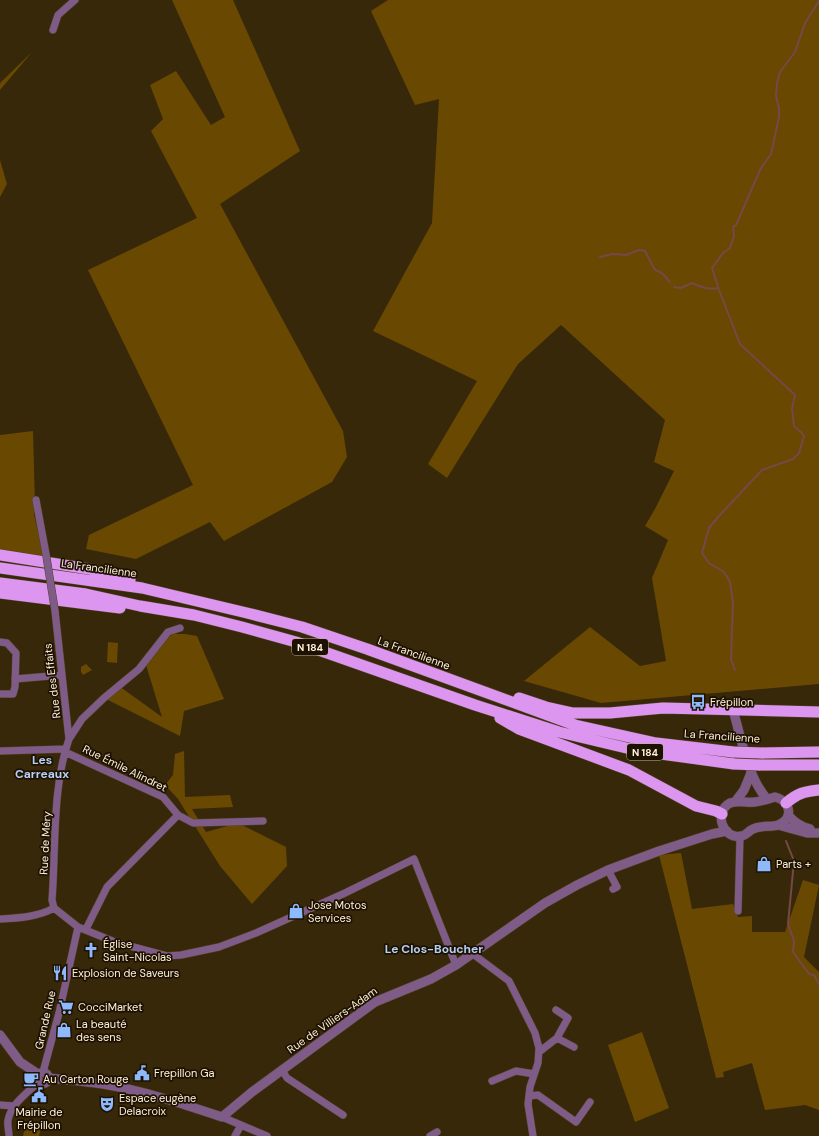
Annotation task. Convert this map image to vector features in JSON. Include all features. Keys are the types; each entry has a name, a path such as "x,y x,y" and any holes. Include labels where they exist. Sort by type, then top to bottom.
{"highway":[{"path":"0,555 90,569 137,582 142,588"},
{"name":"La Francilienne","path":"0,568 142,588 302,627 401,661 472,689 576,725 656,743 733,752 819,752"},
{"name":"N 184","path":"0,583 86,594 201,617 296,642 475,705 559,732 640,751 734,764 755,769 819,765"},
{"path":"0,594 132,609 140,606"},
{"path":"472,689 494,691 546,707 573,713 663,708 819,712"},
{"path":"475,705 519,729 629,770 696,806 716,811 721,818"},
{"path":"786,803 796,794 819,790"}],"street":[{"path":"53,30 58,15 75,0"},
{"name":"Rue des Effaits","path":"36,500 55,611 69,739 66,750"},
{"path":"69,739 82,719 104,698 139,669 168,632 180,628"},
{"path":"0,642 8,643 16,653 13,694 0,694"},
{"path":"15,679 62,675"},
{"path":"733,710 755,769 760,791 767,799"},
{"path":"0,751 66,750"},
{"name":"Rue Émile Alindret","path":"66,750 163,797 178,815 193,823 263,821"},
{"name":"Rue de Méry","path":"54,908 52,900 57,807 66,750"},
{"path":"735,802 744,790 755,769"},
{"path":"712,834 727,805 735,802 754,802 776,797 781,798 789,809 785,820 778,825"},
{"path":"86,929 107,887 178,815"},
{"path":"788,815 793,821 804,827 819,832"},
{"path":"721,818 723,827 733,835 740,837 760,826 778,825 807,833 819,832"},
{"name":"Rue de Villiers-Adam","path":"222,1117 282,1070 375,1002 431,979 456,965 545,903 608,870 659,851 712,834 727,831"},
{"path":"738,911 740,837"},
{"path":"0,919 13,919 45,913 54,908 78,927 115,942 166,956 181,955 219,947 256,933 345,893 414,859 456,965"},
{"path":"608,870 616,887 613,888"},
{"name":"Grande Rue","path":"42,1076 59,1013 78,927"},
{"path":"473,954 509,981 535,1034 539,1048 538,1063 530,1087 528,1104 533,1136"},
{"path":"539,1052 557,1038 568,1018 556,1010"},
{"path":"0,1035 20,1062 42,1076 103,1084 148,1093 222,1117 267,1136"},
{"path":"557,1038 574,1047"},
{"path":"282,1070 287,1078 343,1116"},
{"path":"492,1081 516,1071 534,1074"},
{"path":"9,1136 8,1121 14,1106 42,1076"},
{"path":"529,1096 538,1096 576,1122 590,1102"},
{"path":"0,1105 14,1106"},
{"path":"235,1136 241,1125"},
{"path":"430,1136 437,1132"}],"shaded area":[{"path":"172,0 233,0 300,151 220,204 343,431 347,457 332,482 224,541 210,522 136,559 86,549 89,535 193,485 88,270 197,218 151,131 163,119 150,85 176,71 211,125 225,117"},
{"path":"388,0 819,0 819,684 601,703 524,681 590,627 640,666 666,661 652,578 668,540 645,526 674,471 654,462 665,420 561,325 518,364 447,478 428,464 477,381 373,331 432,223 439,99 415,105 371,11"},
{"path":"32,52 0,90 0,83"},
{"path":"0,160 7,184 0,197"},
{"path":"33,431 34,514 44,559 0,552 0,435"},
{"path":"174,634 197,636 224,699 184,711 180,736 104,698 119,686 162,717 146,665 170,636"},
{"path":"108,642 118,643 117,663 107,662"},
{"path":"86,664 92,670 83,675 81,672 81,667"},
{"path":"184,751 185,797 230,795 233,807 192,809 206,832 238,823 286,847 287,866 252,904 220,866 178,799 165,785 173,775 175,754"},
{"path":"681,853 692,909 733,904 738,917 752,916 752,932 785,932 803,880 819,885 804,957 819,972 819,1110 805,1105 765,1110 752,1063 723,1072 724,1077 716,1078 659,855"},
{"path":"642,1032 669,1108 635,1122 608,1045"},
{"path":"26,1124 41,1128 39,1136 23,1136"}],"waterway":[{"path":"735,670 731,659 733,602 730,582 724,572 709,563 702,553 709,528 762,470 793,459 799,453 804,436 794,426 792,409 795,395 740,344 712,268 723,253 730,248 734,236 733,227 736,225 761,168 771,154 779,117 779,108 776,96 780,72 795,52 805,23 819,1"},
{"path":"600,257 613,254 626,255 639,250 645,251 655,270 662,273 670,282"},
{"path":"674,287 681,288 692,283 702,287 714,289 718,288"},
{"path":"786,841 794,861 788,924 794,941 793,952 809,974 814,975 819,984"}],"place":[{"name":"Frépillon","path":"698,702"},
{"name":"Parts +","path":"764,864"},
{"name":"Jose Motos Services","path":"296,911"},
{"name":"Église Saint-Nicolas","path":"91,950"},
{"name":"Explosion de Saveurs","path":"60,973"},
{"name":"CocciMarket","path":"66,1007"},
{"name":"La beauté des sens","path":"64,1030"},
{"name":"Frepillon Ga","path":"142,1073"},
{"name":"Au Carton Rouge","path":"31,1079"},
{"name":"Mairie de Frépillon","path":"39,1095"},
{"name":"Espace eugène Delacroix","path":"107,1104"}],"district":[{"name":"Les Carreaux","path":"42,767"},
{"name":"Le Clos-Boucher","path":"434,949"}]}
